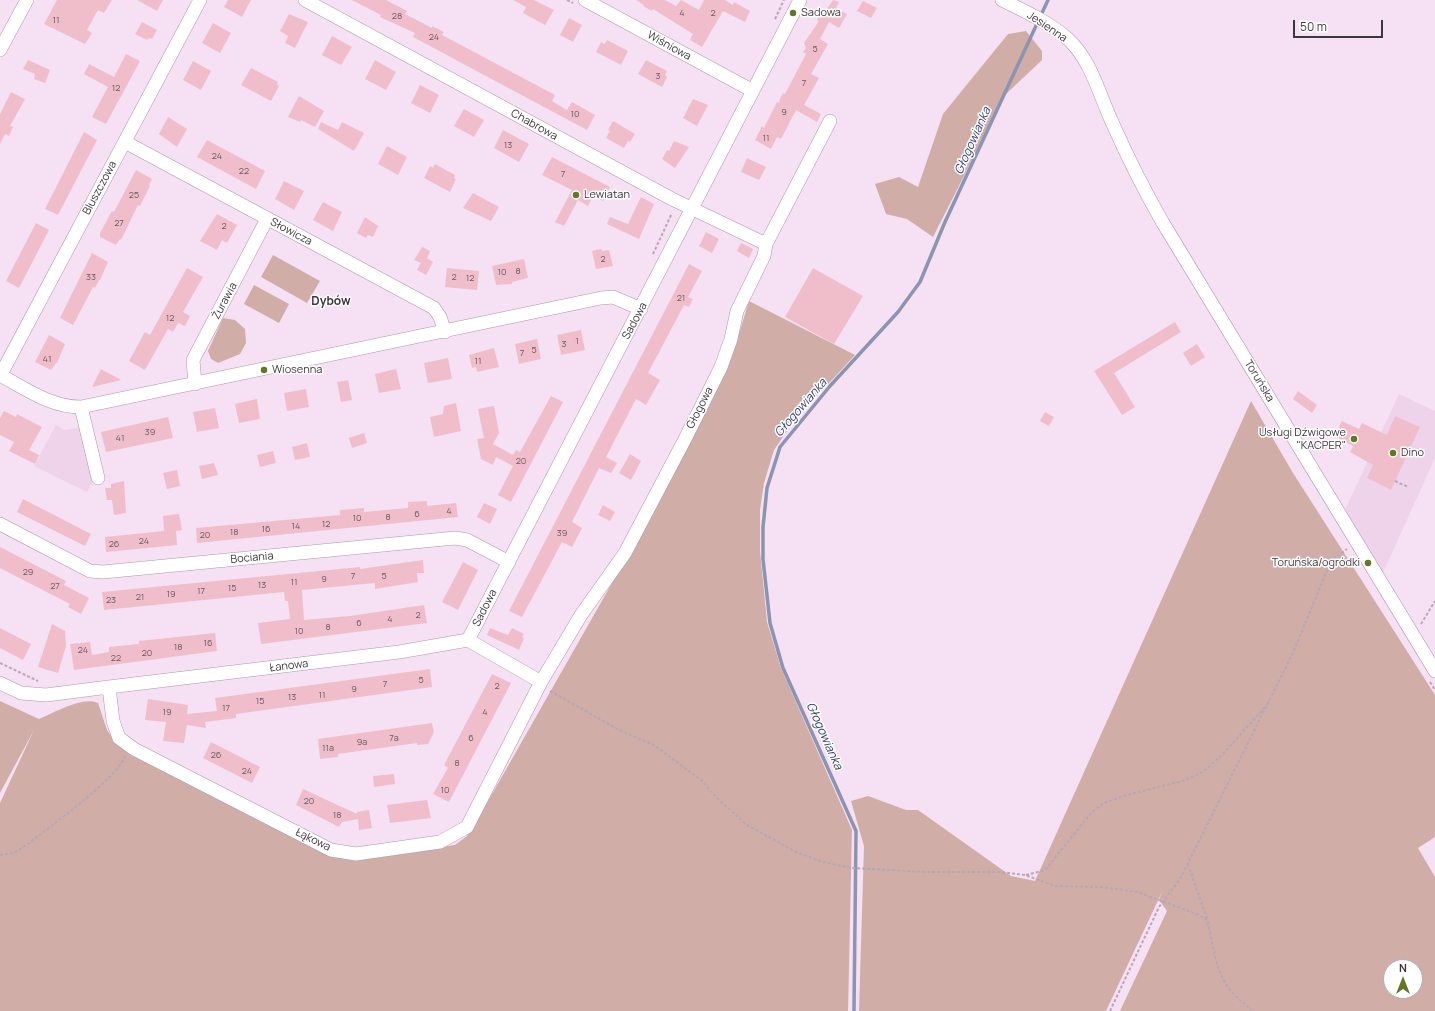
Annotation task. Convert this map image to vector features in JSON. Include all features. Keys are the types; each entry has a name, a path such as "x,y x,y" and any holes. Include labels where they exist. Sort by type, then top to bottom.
{"street":[{"path":"0,50 27,0"},
{"name":"Bluszczowa","path":"0,375 200,0"},
{"name":"Chabrowa","path":"305,0 692,210 766,244"},
{"name":"Wiśniowa","path":"585,0 753,91"},
{"name":"Sadowa","path":"468,640 800,0"},
{"name":"Jesienna","path":"1002,0 1030,14 1067,39 1078,50 1089,68 1096,84"},
{"name":"Toruńska","path":"1096,84 1126,152 1163,223 1435,671"},
{"name":"Głogowa","path":"541,682 581,615 625,553 685,439 721,367 731,339 737,311 764,256 766,244 830,121"},
{"name":"Słowicza","path":"125,142 434,308 440,317 445,332"},
{"name":"Żurawia","path":"196,384 193,360 267,219"},
{"path":"0,375 54,403 68,407 81,407 445,332 601,298 613,298 641,309"},
{"path":"81,407 98,478"},
{"name":"Bociania","path":"0,524 90,571 103,572 455,538 467,540 509,562"},
{"path":"468,640 541,682"},
{"name":"Łanowa","path":"110,687 399,652 468,640"},
{"name":"Łąkowa","path":"110,687 112,721 120,738 128,744 331,850 356,854 393,850 440,842 467,827 541,682"},
{"path":"0,683 21,693 46,694 110,687"}],"path":[{"path":"774,23 784,0"},
{"path":"656,246 672,213 668,207 672,199"},
{"path":"1395,482 1408,487"},
{"path":"1110,1011 1151,923 1180,880 1292,656 1331,561 1356,543"},
{"path":"1413,637 1435,601"},
{"path":"0,663 42,683"},
{"path":"541,682 554,694 578,705 619,730 654,745 701,780 719,800 747,825 796,852 823,862 851,868 927,872 1001,872 1025,876 1055,886 1102,887 1137,892 1207,920"},
{"path":"1025,876 1045,870 1092,812 1104,803 1127,795 1186,780 1204,771 1223,754 1268,704"},
{"path":"0,855 14,853 28,844 108,779 123,760 128,744"},
{"path":"1188,864 1207,920 1218,969 1231,991 1251,1011"}],"shaded area":[{"path":"1026,31 1042,51 1042,60 1005,95 933,237 907,219 886,214 875,184 899,177 918,187 943,114 1008,34"},
{"path":"273,255 320,281 307,303 261,277"},
{"path":"254,285 289,304 279,323 244,304"},
{"path":"749,301 855,355 794,421 774,450 764,483 760,510 760,551 767,622 781,668 852,830 848,1011 0,1011 0,803 34,730 0,793 0,701 39,719 77,703 92,701 98,703 107,730 116,743 357,859 455,845 467,836 475,824 632,548 735,347"},
{"path":"223,318 235,320 245,329 246,343 240,354 218,363 211,359 208,351"},
{"path":"1399,394 1435,411 1435,458 1383,573 1345,510"},
{"path":"1251,401 1293,473 1435,695 1435,837 1418,848 1435,877 1435,1011 1120,1011 1167,911 1159,900 1162,892 1106,1011 859,1011 864,846 851,801 868,796 906,810 918,810 1011,876 1035,881"},
{"path":"56,425 65,430 82,427 94,479 87,492 34,466"}],"building":[{"path":"57,0 112,0 104,13 98,10 87,30 92,33 85,44 44,24"},
{"path":"137,0 163,0 157,11"},
{"path":"228,0 251,0 242,17 224,7"},
{"path":"352,0 386,0 407,11 405,14 432,28 432,26 444,32 442,35 555,95 552,101 567,110 572,102 595,115 587,130 413,37 415,33 380,17 381,15"},
{"path":"513,0 534,0 554,10 545,25 523,13 526,7"},
{"path":"636,0 665,0 676,6 681,0 699,10 704,0 725,0 733,5 734,2 750,11 745,22 723,11 702,47 690,40 693,34 653,9 652,11 643,6 644,5"},
{"path":"833,0 839,2 836,8 847,14 839,28 829,22 820,39 828,44 811,74 819,78 804,105 821,114 817,122 796,110 781,139 777,137 771,149 755,140 762,126 764,128 777,102 780,103 779,101 783,93 785,94 806,54 803,52 806,48 804,43 819,21 817,20 821,12 824,13"},
{"path":"863,1 877,8 871,18 857,11"},
{"path":"289,14 308,22 295,48 285,43 288,36 280,31"},
{"path":"569,18 582,25 573,42 560,35"},
{"path":"142,22 157,30 152,39 149,38 147,40 135,34"},
{"path":"213,23 231,33 220,53 202,43"},
{"path":"332,36 352,47 341,65 322,55"},
{"path":"607,40 628,51 621,65 596,52 601,42 605,44"},
{"path":"126,54 140,61 106,124 92,117 108,87 84,74 89,64 114,77"},
{"path":"28,60 50,70 45,83 34,79 35,74 23,69"},
{"path":"375,60 396,72 386,90 365,79"},
{"path":"646,60 667,71 665,75 667,77 662,87 638,74"},
{"path":"193,61 211,71 201,90 183,80"},
{"path":"251,68 278,82 277,84 279,86 271,101 241,85"},
{"path":"420,85 439,95 430,113 411,103"},
{"path":"11,92 25,99 10,126 13,127 9,136 5,134 0,144 0,114"},
{"path":"299,96 324,111 315,127 301,120 300,122 288,117"},
{"path":"693,99 708,105 697,126 683,118"},
{"path":"464,109 484,120 474,137 454,126"},
{"path":"168,117 187,129 177,147 159,134"},
{"path":"613,121 635,134 624,148 606,138"},
{"path":"321,122 338,130 342,122 364,133 354,151 318,129"},
{"path":"503,130 529,144 519,162 494,148"},
{"path":"84,132 97,140 58,215 45,209"},
{"path":"207,140 265,171 256,189 197,157"},
{"path":"674,141 689,147 675,168 662,159 667,150 669,151"},
{"path":"387,146 407,157 398,175 378,164"},
{"path":"552,157 610,187 603,201 593,196 588,206 578,200 564,226 555,222 572,190 542,175"},
{"path":"747,158 766,167 759,180 741,172"},
{"path":"435,164 455,175 454,178 456,179 450,192 424,178 430,166 433,168"},
{"path":"136,170 152,179 140,206 138,205 121,240 120,239 116,245 100,237 100,233 112,211 114,212"},
{"path":"284,181 304,191 294,210 275,199"},
{"path":"473,193 499,207 491,221 463,208"},
{"path":"641,197 654,204 639,239 607,224 610,217 628,224"},
{"path":"323,202 342,212 333,231 313,220"},
{"path":"217,214 237,225 227,243 222,240 217,250 200,241"},
{"path":"365,217 378,226 373,237 368,235 366,238 357,233"},
{"path":"36,223 49,230 19,288 6,281"},
{"path":"706,232 719,239 712,253 699,246"},
{"path":"741,243 753,249 749,258 737,251"},
{"path":"422,247 430,251 427,258 433,262 426,275 417,270 421,263 414,260"},
{"path":"601,249 602,251 609,250 613,266 596,269 592,251"},
{"path":"92,253 108,262 100,280 95,288 93,287 73,325 60,318"},
{"path":"524,259 528,278 512,282 512,284 496,285 492,266"},
{"path":"689,264 702,271 688,297 693,299 689,307 684,305 648,373 660,380 646,405 636,399 606,457 617,463 611,473 599,468 572,522 582,528 572,547 562,542 522,617 509,611"},
{"path":"187,268 203,277 183,312 190,316 185,326 178,323 173,332 168,329 145,370 129,361 145,332 150,335"},
{"path":"447,268 479,271 477,290 445,287"},
{"path":"813,268 863,296 834,344 785,317"},
{"path":"1175,322 1181,332 1114,373 1135,407 1122,415 1094,371"},
{"path":"581,330 585,350 561,355 557,335"},
{"path":"49,335 65,344 57,363 51,370 35,362"},
{"path":"537,339 541,359 519,364 515,344"},
{"path":"1197,344 1205,357 1191,366 1183,353"},
{"path":"494,348 499,367 477,372 476,367 472,368 469,355"},
{"path":"448,358 452,379 428,383 424,363"},
{"path":"101,369 121,380 92,387"},
{"path":"396,369 401,389 379,393 375,374"},
{"path":"348,380 352,400 341,402 337,382"},
{"path":"306,389 309,407 287,411 284,393"},
{"path":"1298,391 1317,405 1312,413 1293,399"},
{"path":"551,396 563,402 511,502 498,495 513,466 496,457 493,465 481,459 477,439 484,438 478,409 494,406 499,433 493,444 513,455 516,450 520,452"},
{"path":"257,399 260,419 239,423 235,404"},
{"path":"456,403 461,431 434,437 430,417 443,414 444,406"},
{"path":"215,408 219,428 197,432 193,412"},
{"path":"4,411 16,417 17,414 42,427 29,450 39,455 35,464 9,451 14,442 0,435 0,418"},
{"path":"1045,412 1054,417 1049,426 1040,421"},
{"name":"Dino","path":"1395,416 1420,427 1391,490 1367,478 1373,465 1350,452 1353,446 1335,436 1342,421 1359,429 1362,423 1387,435"},
{"path":"168,417 173,438 106,452 101,432"},
{"path":"364,433 367,443 352,448 349,438"},
{"path":"307,443 310,457 295,460 292,447"},
{"path":"273,451 276,463 260,467 257,455"},
{"path":"630,454 641,461 631,480 619,473"},
{"path":"214,463 218,475 202,479 199,466"},
{"path":"177,470 180,486 167,489 163,473"},
{"path":"124,481 126,513 114,515 112,500 107,500 105,488 111,488 111,484"},
{"path":"23,499 91,534 85,546 17,512"},
{"path":"427,501 427,506 456,503 458,517 197,543 196,528 340,515 340,510 364,508 364,512 408,508 408,502"},
{"path":"484,503 497,509 490,524 477,517"},
{"path":"603,505 615,512 610,521 598,515"},
{"path":"179,514 182,530 176,531 177,545 106,552 105,537 164,531 163,516"},
{"path":"0,547 66,581 64,585 89,598 81,614 68,607 70,604 0,568"},
{"path":"423,560 424,573 417,573 418,582 375,589 375,583 302,590 304,620 350,616 424,605 427,623 261,644 258,623 290,619 288,601 285,601 284,592 104,610 102,592 360,567 360,569"},
{"path":"463,562 478,570 458,610 442,602"},
{"path":"52,624 65,631 66,646 58,673 38,667"},
{"path":"0,628 31,644 23,660 0,648"},
{"path":"490,628 508,635 512,628 524,634 519,650 487,635"},
{"path":"215,633 217,651 74,670 70,644 90,642 92,655 109,652 109,647 139,644 139,641"},
{"path":"430,669 432,687 236,714 236,718 205,722 206,728 187,725 184,743 163,741 166,722 145,720 148,699 188,705 187,714 217,711 215,698"},
{"path":"492,674 511,683 449,802 433,794 448,768 444,765"},
{"path":"432,723 434,732 428,744 417,745 417,743 338,754 338,757 320,759 318,739"},
{"path":"211,742 260,767 252,783 203,758"},
{"path":"394,774 395,784 374,787 373,776"},
{"path":"303,789 357,814 357,812 369,810 372,828 359,830 358,819 342,822 339,827 296,805"},
{"path":"427,800 431,818 390,823 387,805"}],"waterway":[{"name":"Głogowianka","path":"854,1011 856,831 783,668 770,623 763,559 763,527 767,488 780,447 830,386 898,312 920,282 945,222 1048,0"}],"place":[{"name":"Sadowa","path":"793,13"},
{"name":"Lewiatan","path":"576,195"},
{"name":"Wiosenna","path":"264,370"},
{"name":"Usługi Dźwigowe \"KACPER\"","path":"1354,439"},
{"name":"Dino","path":"1393,453"},
{"name":"Toruńska/ogródki","path":"1368,563"}],"district":[{"name":"Dybów","path":"331,302"}]}
